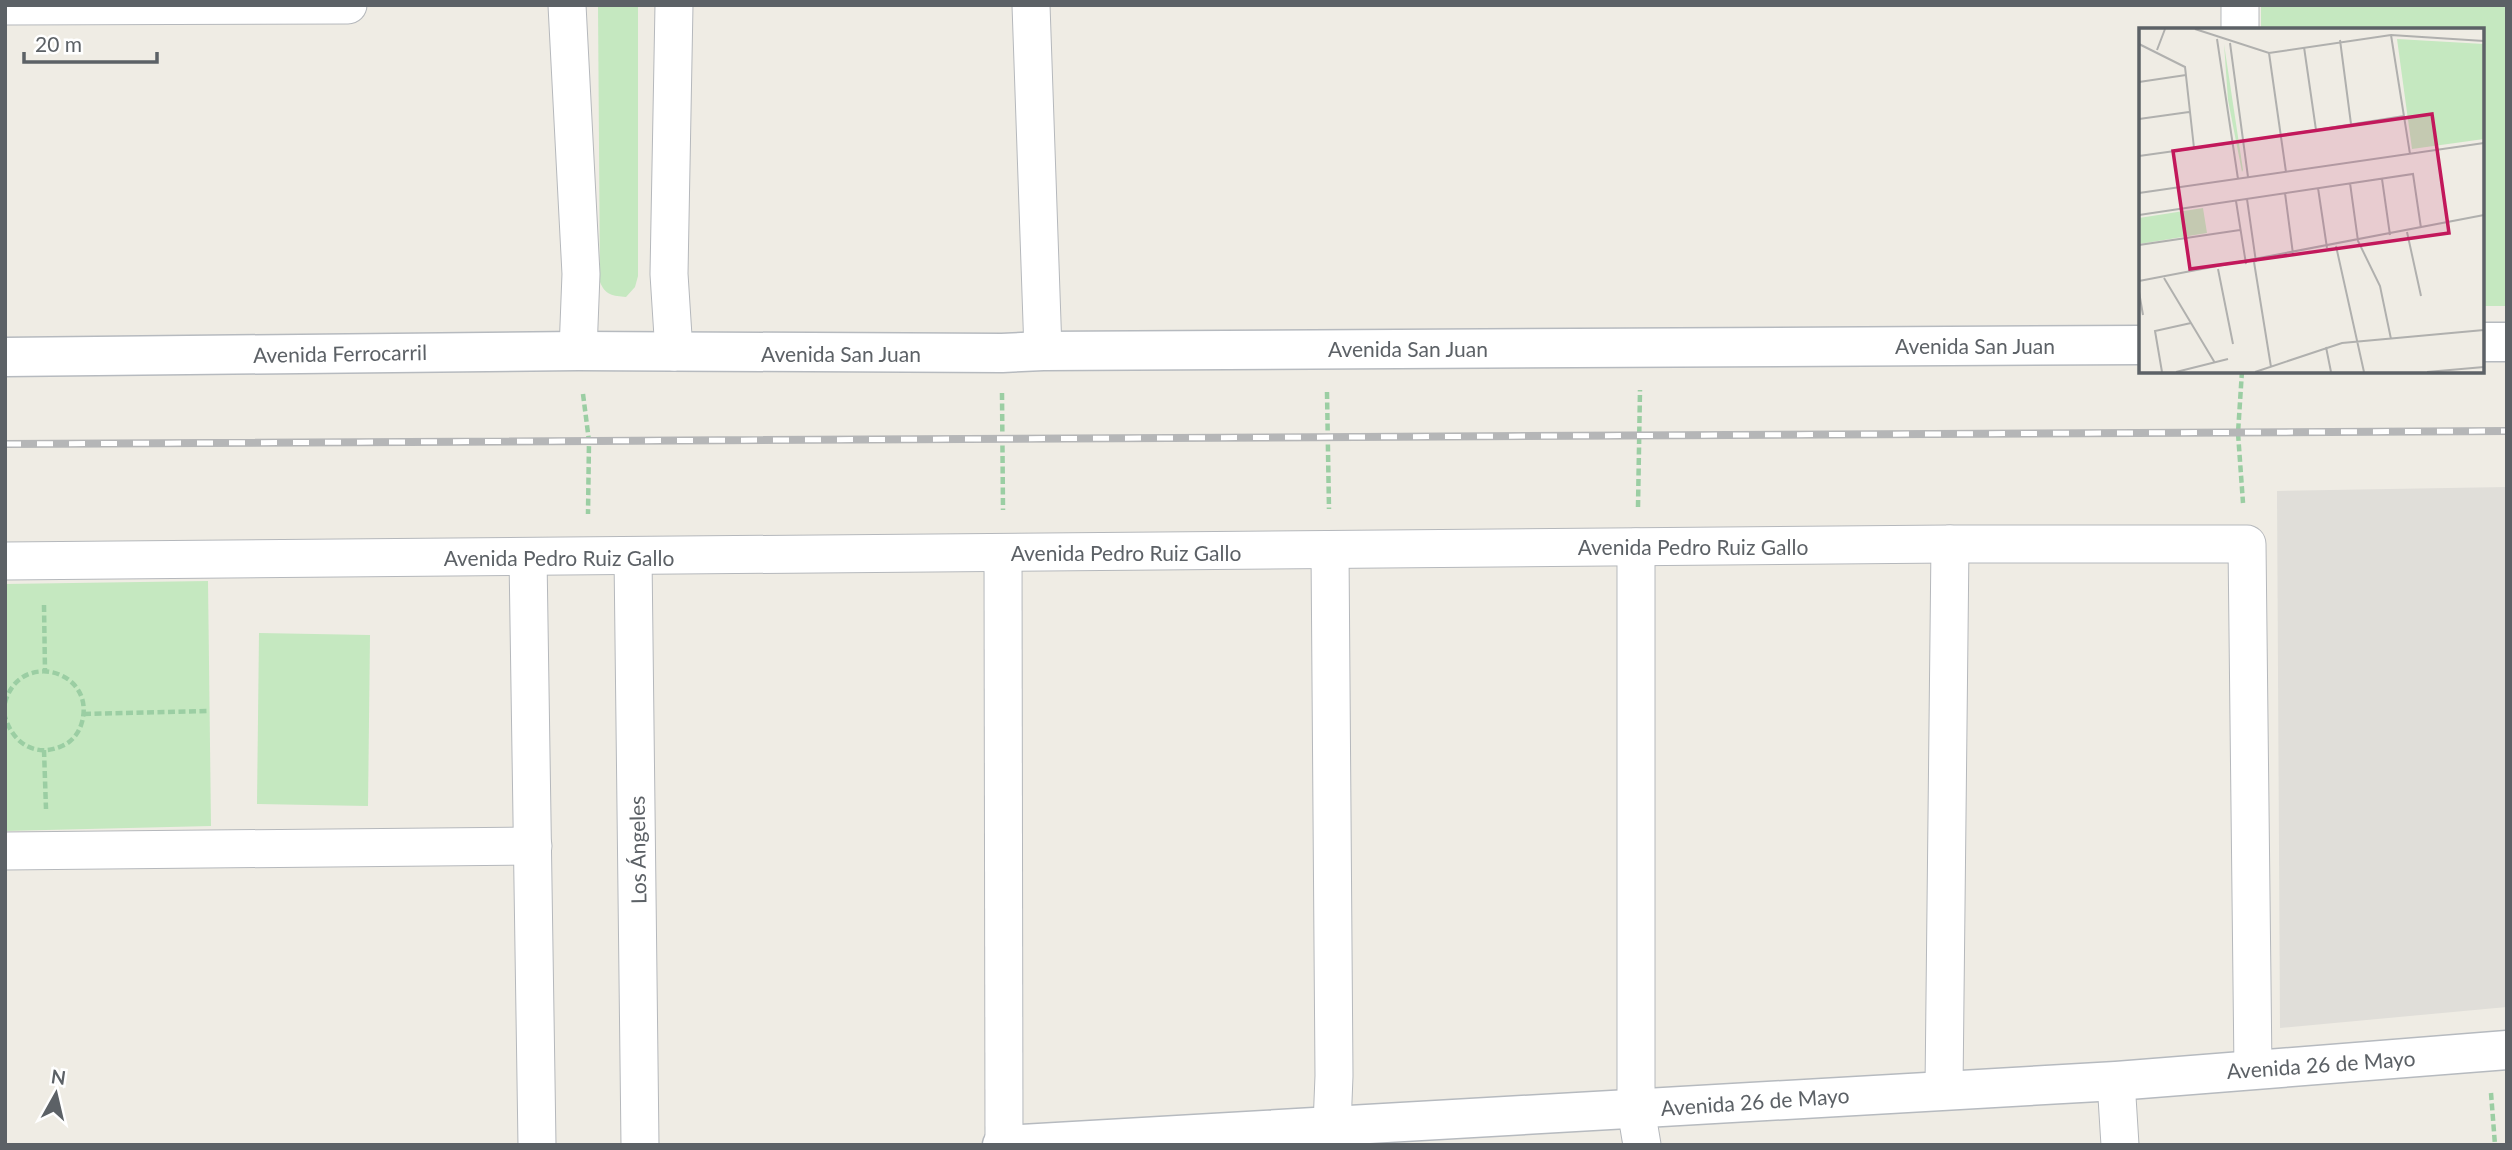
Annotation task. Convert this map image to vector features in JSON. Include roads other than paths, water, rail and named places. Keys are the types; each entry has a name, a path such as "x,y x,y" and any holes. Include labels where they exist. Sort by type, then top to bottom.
{"street":[{"path":"5,6 348,5"},
{"path":"568,5 581,274 578,351"},
{"path":"674,5 669,274 674,352"},
{"path":"1031,5 1043,351"},
{"path":"2240,5 2240,28"},
{"path":"2484,342 2507,342"},
{"name":"Avenida San Juan","path":"674,352 1002,354 1043,351 2139,345"},
{"name":"Avenida Ferrocarril","path":"5,357 674,352"},
{"path":"1944,1089 1950,544"},
{"name":"Avenida Pedro Ruiz Gallo","path":"5,561 1950,544 2247,544 2253,1070"},
{"path":"1636,547 1639,1127"},
{"path":"1331,550 1332,1126"},
{"path":"1003,552 1003,1145"},
{"name":"Los Ángeles","path":"633,556 640,1145"},
{"path":"528,557 537,1145"},
{"path":"5,851 533,846"},
{"name":"Avenida 26 de Mayo","path":"1003,1145 1332,1126 1419,1133 1639,1127 1944,1089 2116,1081 2507,1050"},
{"path":"2116,1081 2120,1145"}],"railway":[{"path":"5,444 2507,431"}]}
